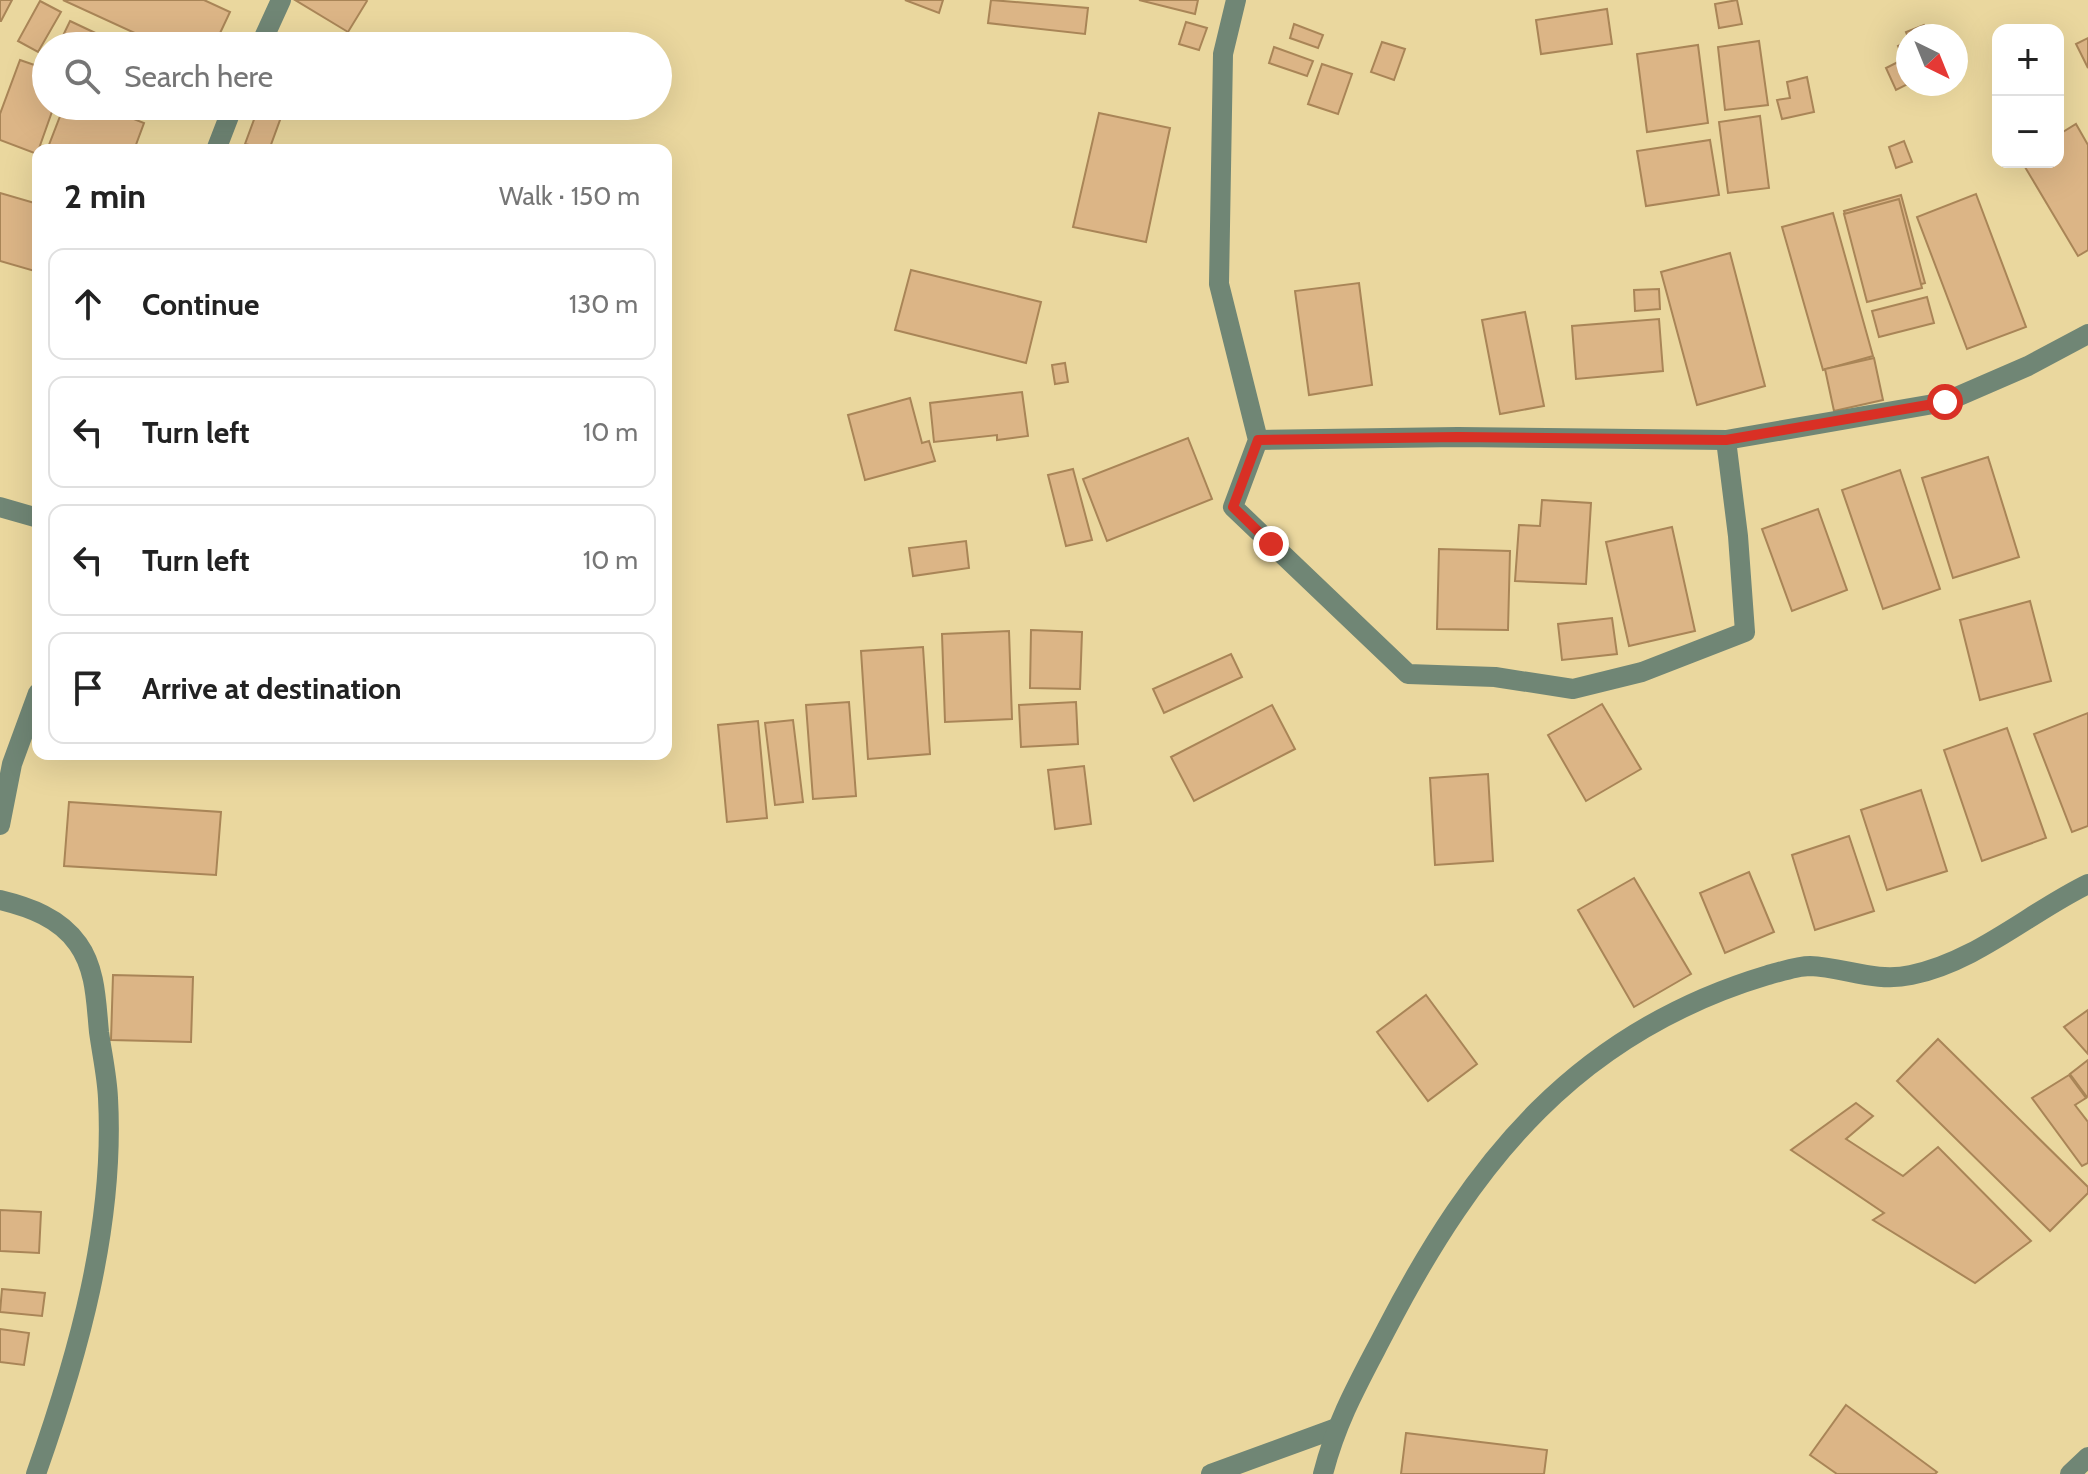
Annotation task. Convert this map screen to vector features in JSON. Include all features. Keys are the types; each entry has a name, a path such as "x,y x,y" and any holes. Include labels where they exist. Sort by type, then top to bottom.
{"street":[{"path":"266,32 281,0"},
{"path":"1236,0 1223,54 1219,284 1258,440 1233,507 1408,674 1495,677 1573,689 1642,672 1745,632 1738,536 1726,440"},
{"path":"218,144 228,120"},
{"path":"1258,440 1458,437 1726,440 1945,402 2028,366 2088,334"},
{"path":"0,507 32,516"},
{"path":"0,825 12,764 32,709"},
{"path":"1323,1474 1334,1429 1412,1279 1444,1229 1514,1132 1596,1059 1655,1022 1767,976 1808,966 1869,977 1910,976 1954,961 2088,884"},
{"path":"0,900 32,907 60,926 82,951 96,991 108,1099 105,1187 94,1275 61,1402 36,1474"},
{"path":"1211,1474 1334,1429"},
{"path":"2070,1474 2088,1457"}],"building":[{"path":"0,0 12,0 1,21 0,21"},
{"path":"63,0 204,0 230,12 221,32 133,32"},
{"path":"295,0 366,0 367,1 348,32"},
{"path":"905,0 943,0 939,13"},
{"path":"991,0 1088,8 1085,34 988,23"},
{"path":"1139,0 1198,0 1195,14"},
{"path":"1737,0 1742,24 1719,28 1715,4"},
{"path":"40,1 61,12 50,32 32,32 32,49 18,41"},
{"path":"1607,9 1612,44 1541,54 1536,20"},
{"path":"70,21 93,32 65,32"},
{"path":"1186,22 1207,28 1199,50 1179,44"},
{"path":"1294,24 1323,35 1318,48 1290,38"},
{"path":"2088,38 2088,68 2076,44"},
{"path":"1759,41 1768,105 1725,110 1718,47"},
{"path":"1382,42 1405,49 1394,80 1371,72"},
{"path":"1698,45 1708,123 1647,132 1637,54"},
{"path":"1274,47 1313,61 1307,76 1269,63"},
{"path":"20,60 32,64 32,120 49,120 41,144 32,144 32,152 0,140 0,114"},
{"path":"1896,63 1896,90 1886,68"},
{"path":"1322,64 1352,74 1338,114 1308,104"},
{"path":"1807,77 1814,112 1782,119 1777,100 1790,98 1787,82"},
{"path":"1099,113 1170,128 1146,242 1073,227"},
{"path":"1760,116 1769,188 1728,193 1719,122"},
{"path":"59,120 136,120 144,123 136,144 49,144"},
{"path":"254,120 280,120 271,144 245,144"},
{"path":"2076,124 2088,145 2088,250 2078,256 2026,168 2064,168 2064,131"},
{"path":"1710,140 1719,195 1646,206 1637,151"},
{"path":"1904,141 1912,162 1896,168 1889,147"},
{"path":"0,193 32,202 32,270 0,261"},
{"path":"1976,194 2026,327 1967,349 1917,217"},
{"path":"1901,195 1925,283 1868,299 1844,211"},
{"path":"1899,199 1922,288 1867,302 1844,214"},
{"path":"1833,213 1873,356 1823,370 1782,227"},
{"path":"1730,253 1765,386 1697,405 1661,272"},
{"path":"911,270 1041,302 1026,363 895,330"},
{"path":"1359,283 1372,385 1309,395 1295,291"},
{"path":"1659,289 1660,309 1635,311 1634,290"},
{"path":"1927,297 1934,323 1879,337 1872,311"},
{"path":"1525,312 1544,406 1500,414 1482,320"},
{"path":"1659,319 1663,371 1576,379 1572,326"},
{"path":"1874,358 1883,400 1834,411 1825,369"},
{"path":"1065,363 1068,382 1055,384 1052,365"},
{"path":"1022,392 1028,436 997,440 997,435 934,442 930,403"},
{"path":"910,398 922,443 929,441 935,461 865,480 848,415"},
{"path":"1188,438 1212,499 1107,541 1083,479"},
{"path":"1988,457 2019,557 1953,578 1922,478"},
{"path":"1073,469 1092,540 1066,546 1048,475"},
{"path":"1900,470 1940,589 1883,609 1842,490"},
{"path":"1542,500 1591,503 1586,584 1515,581 1519,525 1540,526"},
{"path":"1818,509 1847,590 1792,611 1762,529"},
{"path":"1672,527 1695,631 1629,646 1606,542"},
{"path":"966,541 969,568 913,576 909,548"},
{"path":"1439,549 1510,551 1508,630 1437,629"},
{"path":"2030,601 2051,681 1980,700 1960,620"},
{"path":"1612,618 1617,654 1562,660 1558,624"},
{"path":"1031,630 1082,632 1080,689 1030,688"},
{"path":"1009,631 1012,719 945,722 942,634"},
{"path":"923,647 930,754 868,759 861,651"},
{"path":"1231,654 1242,677 1164,713 1153,689"},
{"path":"849,702 856,796 813,799 806,705"},
{"path":"1076,702 1078,744 1021,747 1019,705"},
{"path":"1602,704 1641,769 1586,801 1548,735"},
{"path":"1272,705 1295,749 1194,801 1171,757"},
{"path":"2088,713 2088,826 2072,832 2034,734"},
{"path":"793,720 803,802 775,805 765,723"},
{"path":"758,721 767,818 727,822 718,725"},
{"path":"2007,728 2046,838 1982,861 1944,750"},
{"path":"1084,766 1091,824 1055,829 1048,770"},
{"path":"1488,774 1493,861 1435,865 1430,778"},
{"path":"1921,790 1947,871 1887,890 1861,810"},
{"path":"69,802 221,812 216,875 64,866"},
{"path":"1849,836 1874,911 1815,930 1792,855"},
{"path":"1749,872 1774,932 1725,953 1700,893"},
{"path":"1634,878 1691,974 1634,1007 1578,910"},
{"path":"113,975 193,977 191,1042 111,1040"},
{"path":"1426,995 1477,1064 1428,1101 1377,1032"},
{"path":"2088,1010 2088,1054 2064,1027"},
{"path":"1938,1039 2088,1187 2088,1193 2050,1231 1897,1081"},
{"path":"2088,1060 2088,1096 2087,1097 2070,1074"},
{"path":"2069,1075 2086,1098 2075,1105 2088,1122 2088,1163 2082,1166 2032,1098"},
{"path":"1856,1103 1873,1116 1846,1139 1903,1176 1938,1147 2031,1241 1975,1283 1873,1220 1884,1213 1791,1150"},
{"path":"0,1210 41,1212 39,1253 0,1251"},
{"path":"2,1289 45,1293 42,1316 0,1312"},
{"path":"0,1329 29,1333 24,1365 0,1362"},
{"path":"1846,1405 1937,1472 1837,1474 1810,1455"},
{"path":"1406,1433 1547,1450 1544,1474 1401,1474"}],"route":[{"path":"1271,544 1233,507 1258,440 1458,437 1726,440 1945,402"}]}
